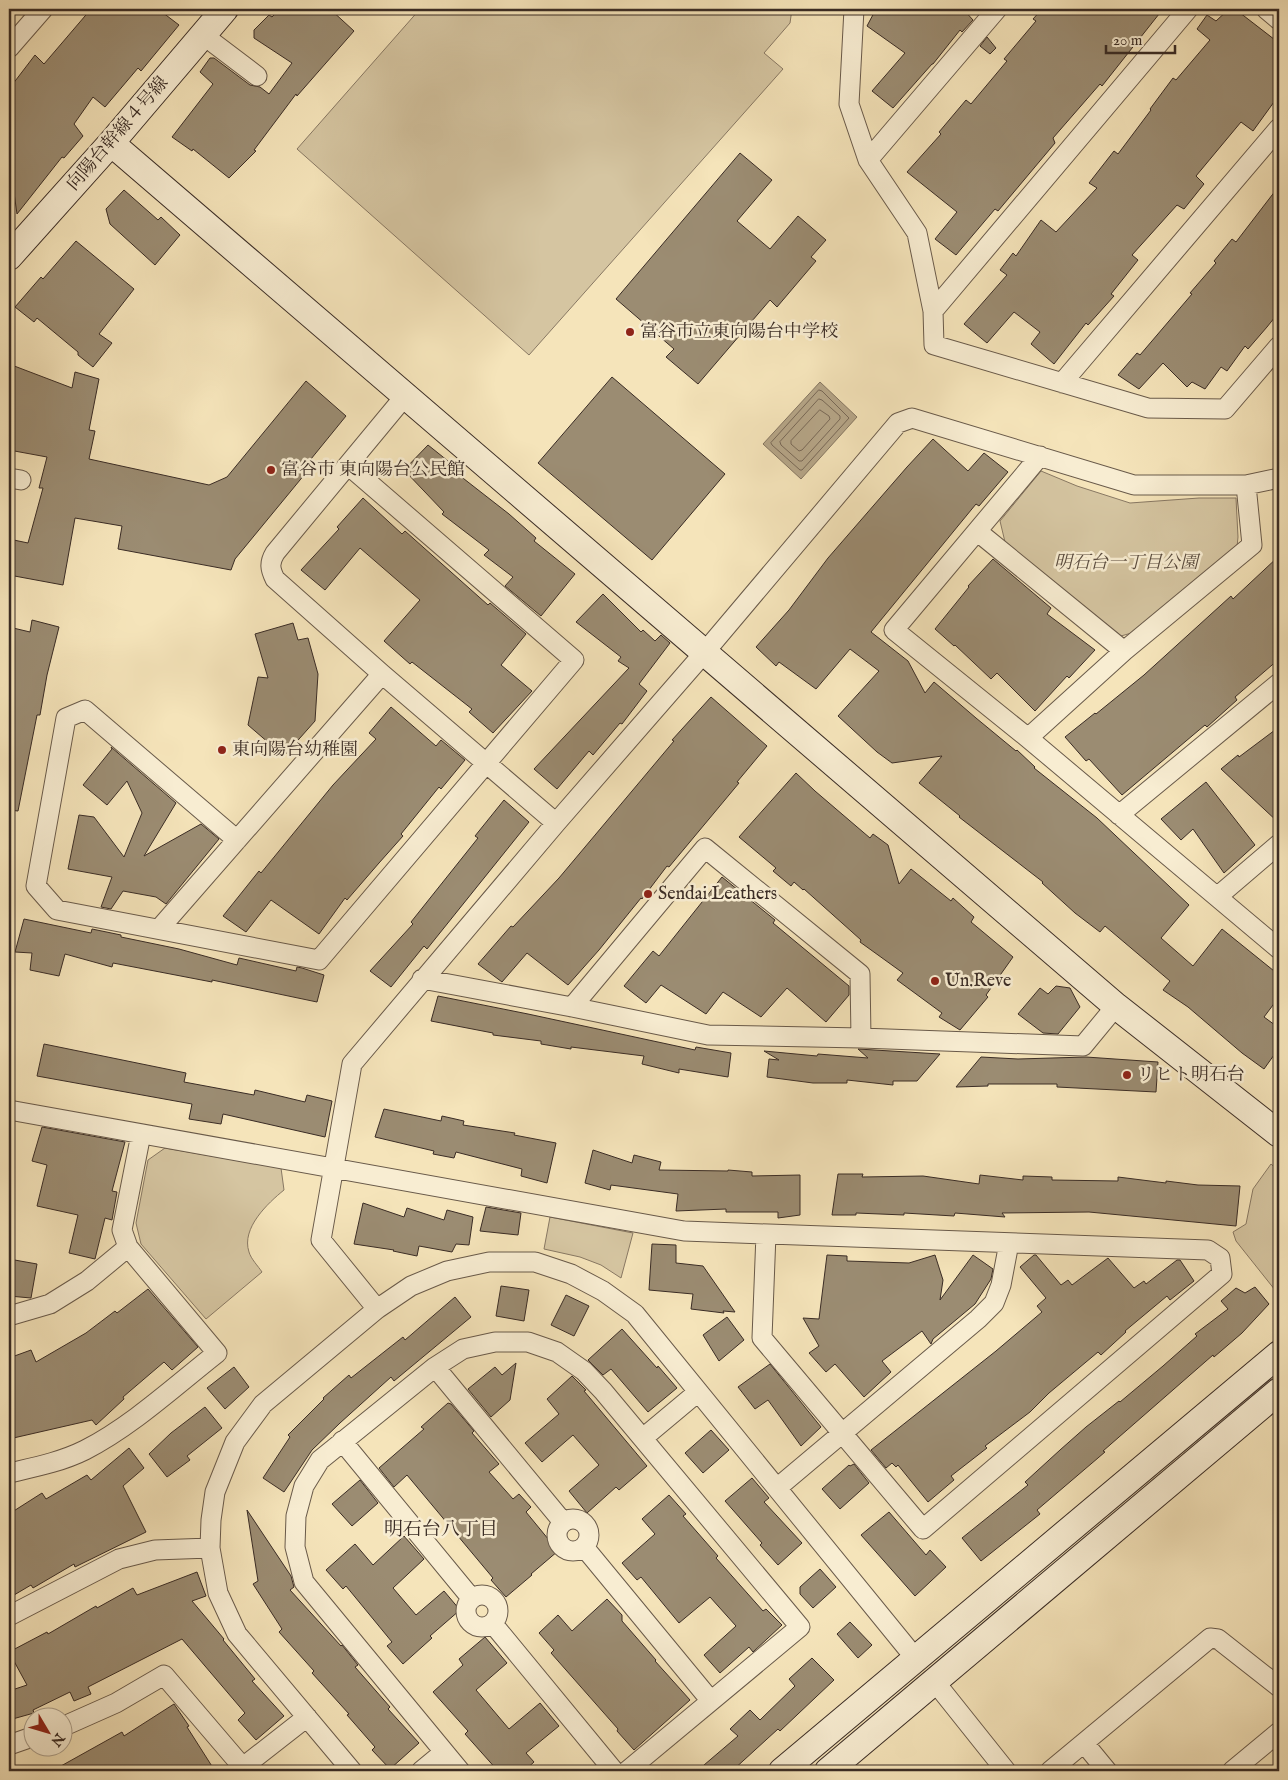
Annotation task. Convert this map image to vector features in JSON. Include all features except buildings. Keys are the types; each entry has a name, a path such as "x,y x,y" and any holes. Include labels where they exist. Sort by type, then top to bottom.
{"street":[{"path":"9,48 43,9"},
{"path":"854,9 849,104 868,160 917,233 933,311 934,345 1148,408 1225,409 1279,346"},
{"path":"868,160 998,9"},
{"path":"933,311 1188,9"},
{"path":"1266,9 1279,20"},
{"name":"向陽台幹線４号線","path":"9,257 111,143 203,35 221,10"},
{"path":"203,35 257,76"},
{"path":"1062,383 1279,128"},
{"path":"111,143 1116,1006 1279,1134"},
{"path":"405,396 275,553 270,562 271,571 275,579 382,674 556,823"},
{"path":"377,1308 321,1240 352,1064 898,423 912,418 1134,486 1246,485 1279,478"},
{"path":"1040,456 894,630 1028,738 1279,949"},
{"path":"237,840 85,710 66,718 36,886 58,910 160,928 319,960 574,660 348,465"},
{"path":"1028,738 1124,651 1252,545 1246,485"},
{"path":"978,532 1124,651"},
{"path":"160,928 382,674"},
{"path":"1119,815 1279,683"},
{"path":"1217,897 1279,844"},
{"path":"572,1007 705,848 860,974 861,1038"},
{"path":"422,980 572,1007 708,1035 1083,1046 1116,1006"},
{"path":"9,1110 684,1231 1208,1250 1220,1258 1222,1274 923,1529 762,1338 766,1234"},
{"path":"9,1473 51,1464 84,1451 113,1434 217,1353 128,1247 122,1230 141,1134"},
{"path":"777,1488 978,1319 994,1303 1002,1285 1010,1242"},
{"path":"9,1316 50,1304 87,1281 128,1247"},
{"path":"352,1771 237,1634 218,1593 210,1548 215,1492 235,1442 263,1404 377,1308 411,1286 447,1271 489,1262 535,1262 571,1274 603,1291 635,1314 916,1660"},
{"path":"460,1771 304,1582 295,1547 296,1516 304,1486 320,1460 435,1367 464,1349 495,1342 528,1342 557,1352 584,1371 604,1391 800,1627 627,1771"},
{"path":"782,1771 1279,1354"},
{"path":"435,1367 563,1522 557,1536 561,1545 569,1551 579,1550 584,1547 711,1701"},
{"path":"643,1438 698,1392"},
{"path":"828,1771 1278,1395"},
{"path":"342,1442 472,1599 482,1595 493,1599 496,1603 498,1614 493,1624 614,1771"},
{"path":"9,1616 118,1559 155,1550 210,1548"},
{"path":"1050,1771 1210,1638 1218,1639 1279,1687"},
{"path":"72,1723 116,1703 164,1675 242,1770 307,1717"},
{"path":"935,1682 1006,1771"},
{"path":"1232,1771 1279,1732"},
{"path":"9,1745 22,1740"},
{"path":"1084,1743 1107,1771"},
{"path":"421,1771 444,1752"}],"green space":[{"path":"420,9 792,9 790,23 764,53 783,69 529,355 297,149"},
{"name":"明石台一丁目公園","path":"1041,471 1077,486 1130,503 1199,498 1236,498 1237,547 1142,630 1121,636 1005,542 1000,521"},
{"path":"165,1148 281,1168 284,1190 264,1209 252,1225 249,1234 249,1252 262,1272 206,1319 141,1244 136,1223 148,1160"},
{"path":"1271,1164 1279,1171 1279,1295 1236,1241 1233,1232 1246,1224 1253,1189"},
{"path":"550,1217 633,1233 621,1278 601,1265 580,1257 544,1249"}],"water":[{"path":"820,382 857,417 801,479 763,444"}],"place":[{"name":"富谷市立東向陽台中学校","path":"630,332"},
{"name":"富谷市 東向陽台公民館","path":"271,470"},
{"name":"東向陽台幼稚園","path":"222,750"},
{"name":"Sendai Leathers","path":"648,894"},
{"name":"Un.Reve","path":"935,981"},
{"name":"リヒト明石台","path":"1127,1075"}],"district":[{"name":"明石台八丁目","path":"441,1530"}]}
